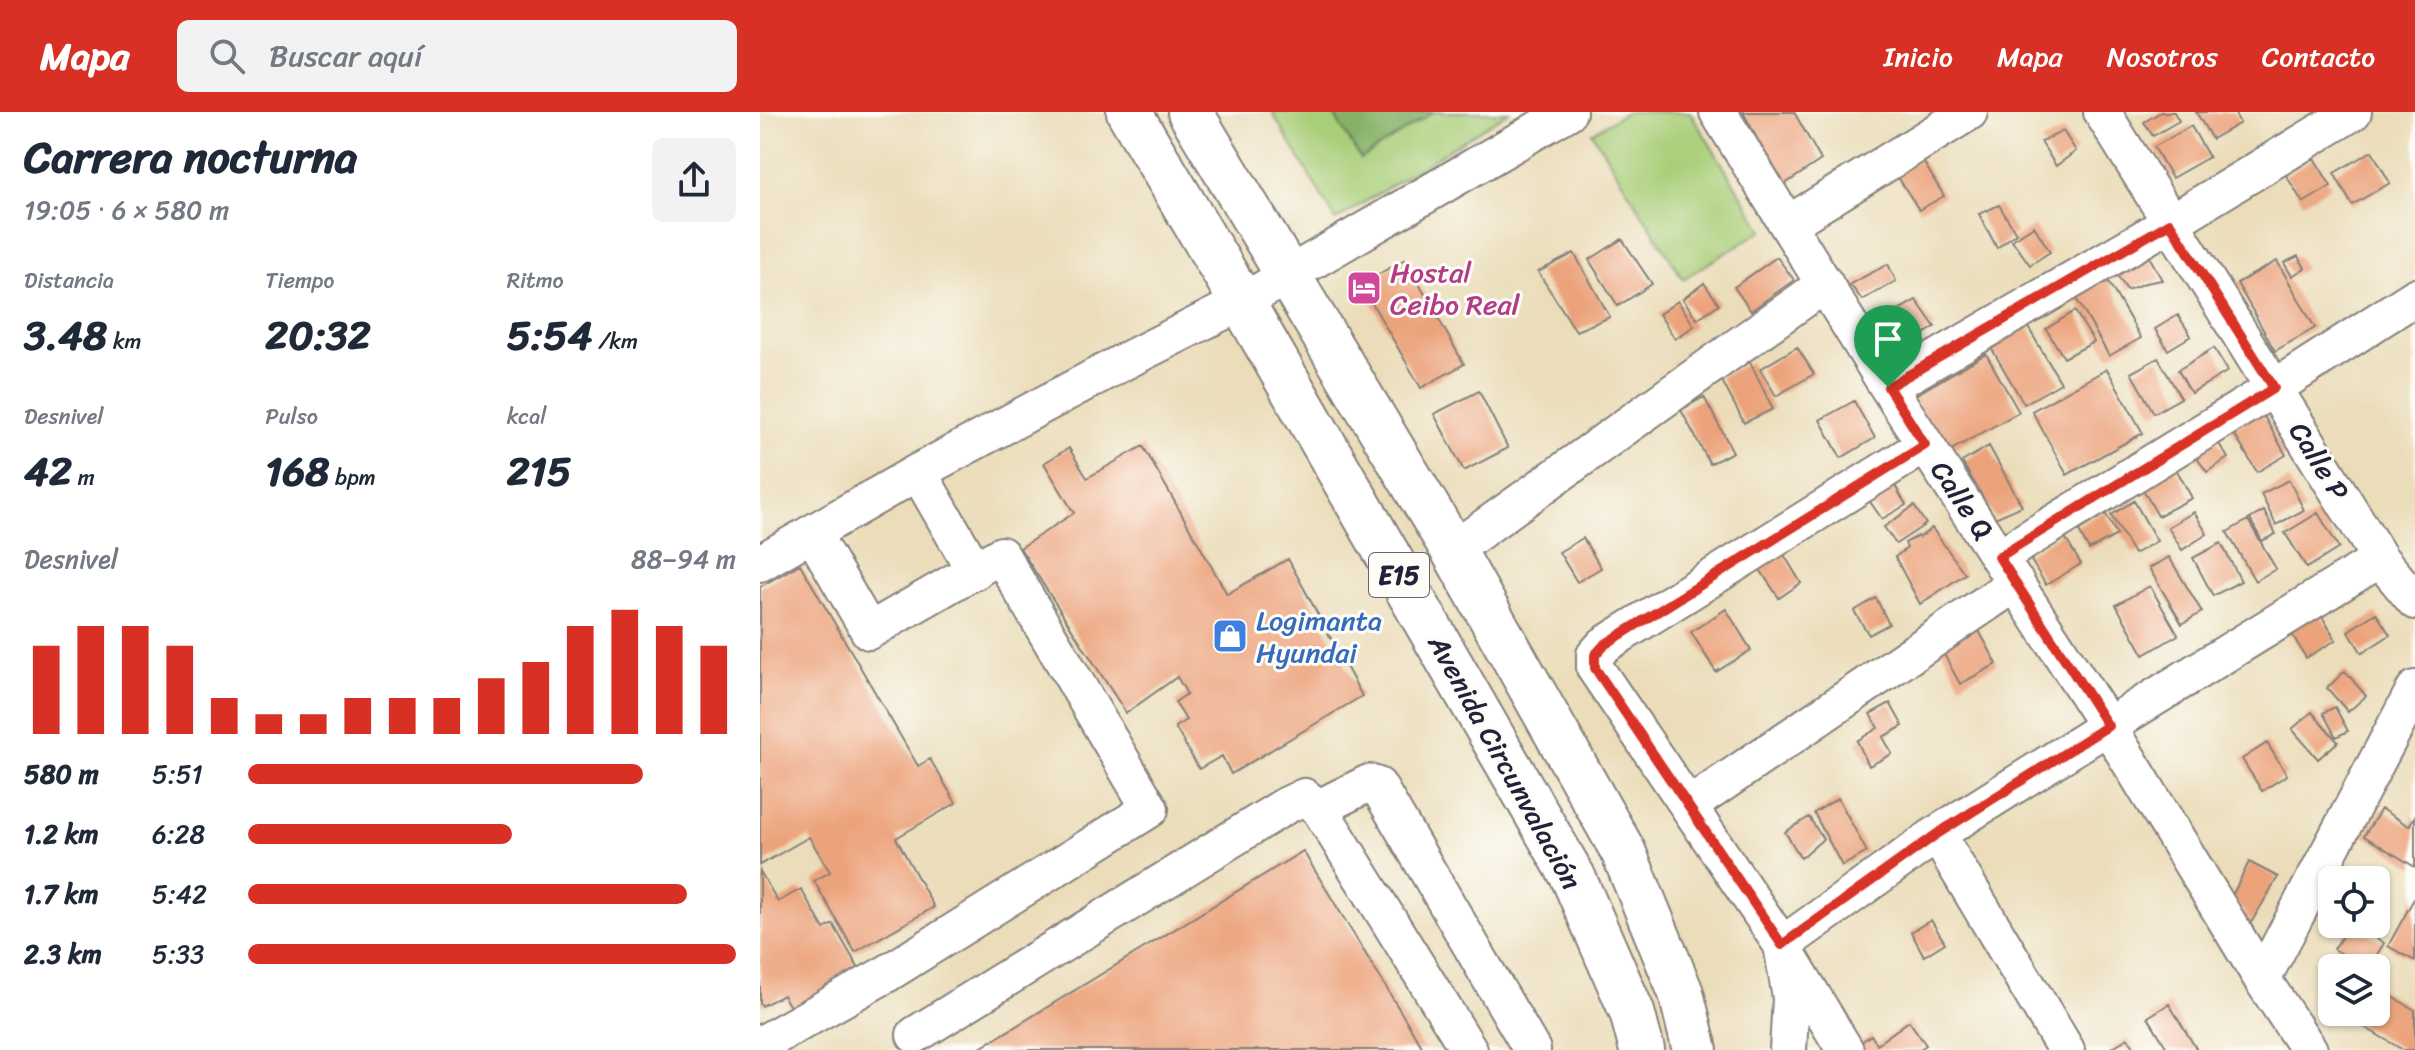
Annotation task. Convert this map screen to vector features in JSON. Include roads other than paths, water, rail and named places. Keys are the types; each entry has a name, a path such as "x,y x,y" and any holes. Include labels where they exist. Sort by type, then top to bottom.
{"highway":[{"name":"Avenida Circunvalación","path":"1129,112 1573,877 1632,1012 1642,1050"},
{"name":"Avenida Circunvalación","path":"1190,112 1453,550 1623,851 1681,993 1695,1050"}],"street":[{"path":"760,563 918,472 1109,369 1242,302 1568,112"},
{"name":"Calle Q","path":"1718,112 1888,387 2108,726 2262,979 2309,1050"},
{"path":"1788,224 1969,112"},
{"name":"Calle P","path":"2102,112 2380,559 2415,601"},
{"path":"1888,387 2353,112"},
{"path":"1453,550 1825,284"},
{"path":"1689,806 2007,570 2274,388 2415,297"},
{"path":"1845,1050 1782,945 1595,668 1595,655 1604,645 1925,445"},
{"path":"918,472 975,571"},
{"path":"760,1045 888,973 1150,809 1001,555 869,631 812,533"},
{"path":"1782,945 1937,834 2380,559"},
{"path":"2262,979 2415,689"},
{"path":"1319,808 1369,783 1378,786 1532,1050"},
{"path":"910,1045 1285,806 1304,797 1319,808 1469,1050"},
{"path":"1937,834 2066,1050"},
{"path":"1782,945 1791,998 1788,1050"}],"place":[{"name":"Hostal Ceibo Real","path":"1364,288"},
{"name":"Logimanta Hyundai","path":"1230,636"}]}
